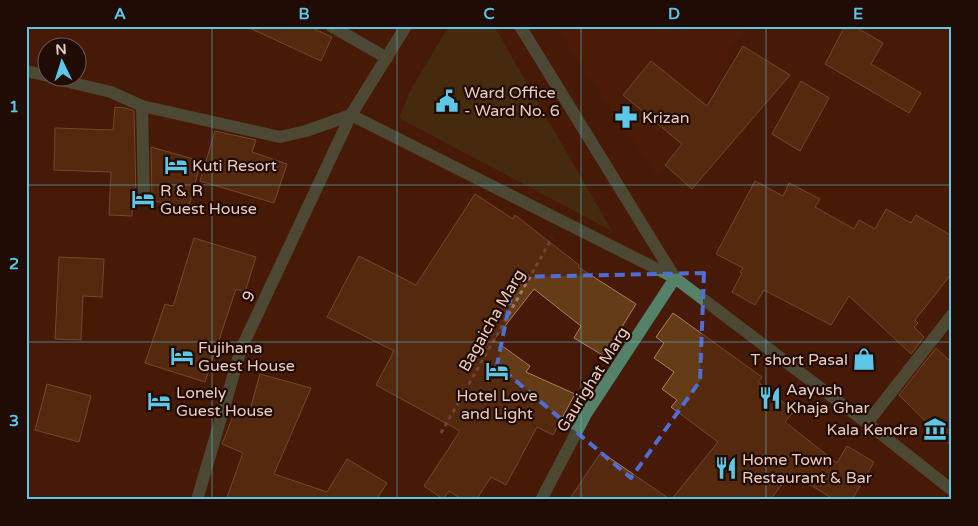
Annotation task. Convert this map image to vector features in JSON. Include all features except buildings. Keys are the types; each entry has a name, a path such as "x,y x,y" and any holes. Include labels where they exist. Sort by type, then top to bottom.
{"street":[{"path":"331,26 387,58"},
{"name":"9","path":"197,500 241,349 351,114 406,26"},
{"path":"520,26 675,278"},
{"path":"88,87 111,92 142,106 280,137 306,131 351,114 675,278 867,423 952,490"},
{"path":"142,106 144,199"},
{"name":"Gaurighat Marg","path":"541,500 586,414 675,278"},
{"path":"867,423 952,315"}],"path":[{"name":"Bagaicha Marg","path":"441,433 562,220"}],"highlighted area":[{"path":"704,273 700,381 631,478 497,365 515,277"}],"shaded area":[{"path":"449,26 494,26 612,231 399,118 411,89"},
{"path":"556,26 746,26 726,55 729,65 657,176"}],"place":[{"name":"Ward Office - Ward No. 6","path":"447,101"},
{"name":"Krizan","path":"626,117"},
{"name":"Kuti Resort","path":"176,165"},
{"name":"R & R Guest House","path":"143,199"},
{"name":"Fujihana Guest House","path":"182,356"},
{"name":"T short Pasal","path":"864,359"},
{"name":"Hotel Love and Light","path":"497,371"},
{"name":"Aayush Khaja Ghar","path":"770,398"},
{"name":"Lonely Guest House","path":"159,401"},
{"name":"Kala Kendra","path":"935,429"},
{"name":"Home Town Restaurant & Bar","path":"726,468"}]}
